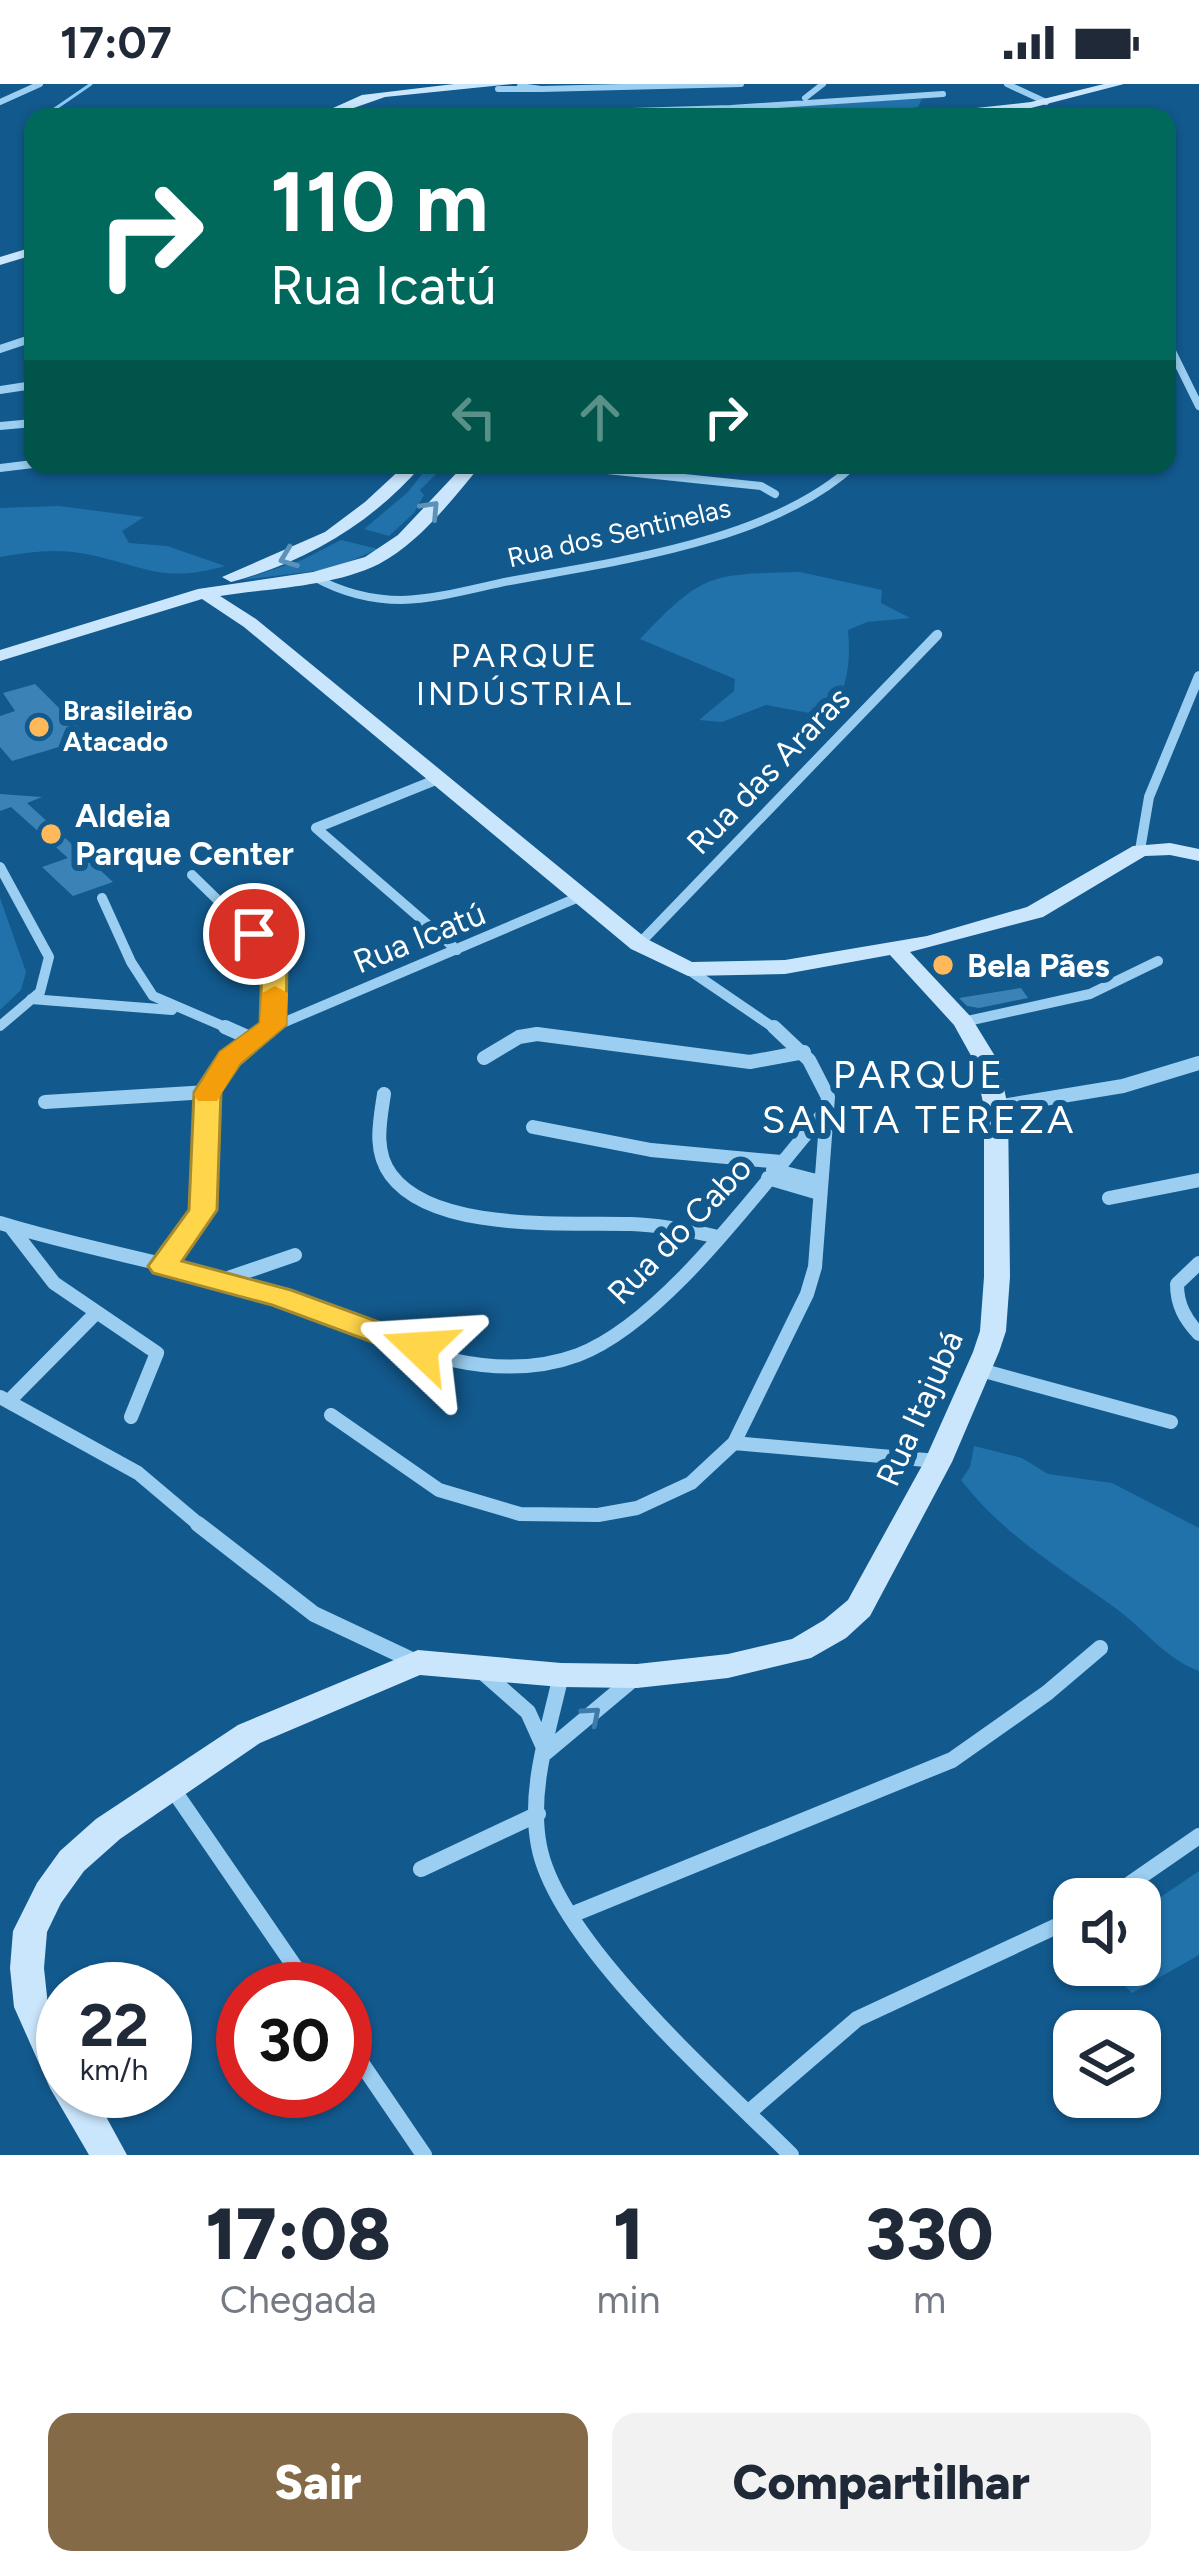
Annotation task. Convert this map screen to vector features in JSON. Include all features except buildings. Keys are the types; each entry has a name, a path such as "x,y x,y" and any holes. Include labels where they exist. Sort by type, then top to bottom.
{"main road":[{"path":"1068,96 1096,84"},
{"path":"985,108 1046,102 1118,84"},
{"path":"332,108 362,99 516,86"},
{"path":"0,653 50,629 280,562 347,528 404,474"},
{"path":"0,653 204,593 359,566 404,539 464,474"},
{"path":"347,528 368,539 404,539"},
{"path":"242,616 253,599 306,578"},
{"path":"204,593 242,616 639,944 688,969 784,967 999,926 1035,912 1140,850 1199,855"},
{"name":"Rua Itajubá","path":"418,1662 561,1676 637,1676 765,1660 800,1649 859,1608 938,1462 993,1331 995,1295 996,1106 986,1061 963,1022 894,947"},
{"path":"36,2018 31,2007 30,1931 73,1862 108,1829 249,1734 418,1662"},
{"path":"88,2118 109,2155"}],"street":[{"path":"0,102 40,84"},
{"path":"516,86 741,84"},
{"path":"798,102 823,84"},
{"path":"731,108 944,94 922,84"},
{"path":"1007,84 1046,102"},
{"path":"1176,359 1199,406"},
{"path":"650,474 761,486 775,494"},
{"name":"Rua dos Sentinelas","path":"306,578 376,598 428,597 738,529 818,498 836,488 847,474"},
{"path":"359,566 355,587 376,598"},
{"name":"Rua das Araras","path":"639,944 938,634"},
{"path":"1140,850 1149,797 1199,676"},
{"path":"438,779 316,828 457,950"},
{"path":"0,866 49,956 40,992 0,1026"},
{"path":"192,875 270,951 273,1025"},
{"name":"Rua Icatú","path":"208,1092 230,1058 273,1025 579,897"},
{"path":"102,898 153,996 252,1039"},
{"path":"963,1022 1090,994 1158,961"},
{"path":"331,1415 440,1490 520,1514 598,1515 638,1508 691,1484 734,1443 807,1294 814,1267 825,1082 804,1052 688,969"},
{"path":"31,999 180,1010"},
{"path":"484,1058 519,1037 537,1034 750,1062 804,1052"},
{"path":"996,1106 1123,1087 1199,1064"},
{"path":"45,1102 208,1092 203,1210 163,1266"},
{"path":"384,1094 375,1123 380,1156 392,1176 425,1201 520,1224 665,1226 714,1236"},
{"name":"Rua do Cabo","path":"3,1224 220,1280 462,1359 546,1363 580,1354 630,1324 824,1114"},
{"path":"532,1126 774,1170 819,1188"},
{"path":"1109,1198 1199,1180"},
{"path":"3,1224 26,1254 94,1315 157,1353 130,1417"},
{"path":"220,1280 295,1255"},
{"path":"1199,1263 1177,1284 1176,1297 1184,1317 1199,1334"},
{"path":"94,1315 5,1399 105,1450 314,1614 359,1639 418,1662"},
{"path":"977,1370 1171,1422"},
{"path":"734,1443 938,1462"},
{"path":"571,1915 952,1760 1047,1694 1100,1648"},
{"path":"469,1665 514,1694 546,1752"},
{"path":"561,1676 538,1814 538,1846 548,1880 571,1915 670,2031 790,2155"},
{"path":"546,1752 637,1676"},
{"path":"172,1788 291,1962"},
{"path":"421,1869 538,1814"},
{"path":"1139,1878 1199,1837"},
{"path":"748,2113 857,2019 1053,1928"},
{"path":"372,2079 424,2155"}],"shaded area":[{"path":"922,99 911,108 706,108"},
{"path":"422,474 436,474 420,490 424,495 414,513 389,536 364,529"},
{"path":"59,506 144,517 122,531 129,543 167,546 225,566 169,573 75,552 0,557 0,508"},
{"path":"341,540 378,549 332,569 242,580 302,560"},
{"path":"800,572 882,590 881,603 910,618 867,622 848,630 846,676 826,716 766,705 722,722 699,720 734,691 735,679 640,639 679,601 710,582 745,574"},
{"path":"0,898 26,972 21,990 0,1010"},
{"path":"974,1446 1022,1458 1048,1474 1112,1483 1199,1528 1199,1671 1166,1652 1118,1610 1035,1551 978,1500 961,1480 970,1467"},
{"path":"1199,1871 1199,1955 1161,1977 1161,1897"}],"waterway":[{"path":"56,108 91,84"}],"slow traffic":[{"path":"207,1095 230,1058 273,1025 275,993"}],"place":[{"name":"Brasileirão Atacado","path":"39,727"},
{"name":"Aldeia Parque Center","path":"51,834"},
{"name":"Bela Pães","path":"943,965"}],"district":[{"name":"PARQUE INDÚSTRIAL","path":"525,674"},
{"name":"PARQUE SANTA TEREZA","path":"919,1096"}],"route":[{"path":"254,934 274,963 273,1025 230,1058 208,1092 203,1210 163,1266 281,1298 420,1348"}]}
